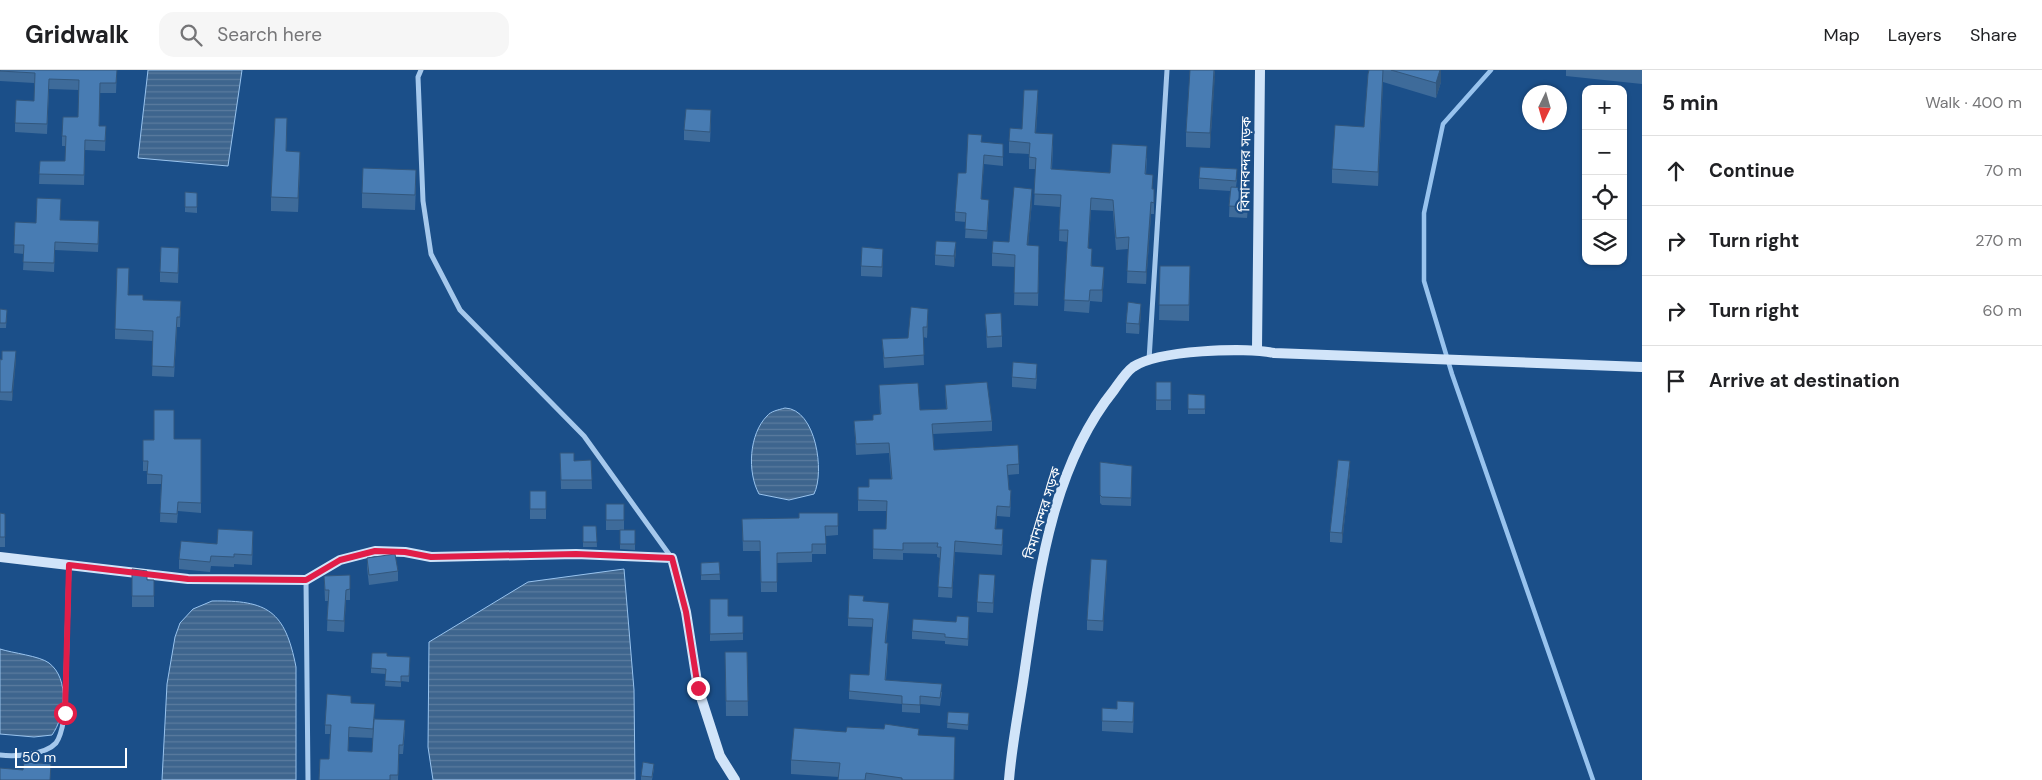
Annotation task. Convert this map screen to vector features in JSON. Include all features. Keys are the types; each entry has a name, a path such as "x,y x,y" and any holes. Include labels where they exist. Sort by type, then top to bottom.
{"main road":[{"name":"বিমানবন্দর সড়ক","path":"1257,349 1260,70"},
{"name":"বিমানবন্দর সড়ক","path":"1009,780 1039,570 1060,493 1082,438 1106,399 1132,367 1148,360 1195,352 1257,349 1274,353 1642,367"},
{"path":"0,557 188,579 306,580 340,560 375,551 405,552 431,557 576,554 672,558 686,612 698,688 720,756 735,780"}],"street":[{"path":"421,70 418,77 423,201 431,254 460,310 584,436 672,558"},
{"path":"1148,360 1168,82 1167,70"},
{"path":"0,755 16,757 35,753 55,744 61,732 65,713 69,565"},
{"path":"306,580 308,780"}],"water":[{"path":"148,70 242,70 228,166 138,158"},
{"path":"785,408 796,411 804,419 811,430 818,457 817,484 814,494 789,500 759,494 755,485 752,464 753,443 761,424 771,413"},
{"path":"624,569 634,690 635,780 433,780 428,747 429,642 528,582"},
{"path":"212,601 247,603 260,607 271,613 279,621 286,633 292,648 296,667 296,780 162,780 167,684 175,637 180,623 193,609"},
{"path":"0,649 39,658 49,663 56,670 63,688 63,698 60,718 52,735 34,737 0,734"}],"building":[{"path":"0,70 117,70 116,83 100,83 99,126 106,126 105,141 85,140 84,175 39,174 40,161 65,161 66,136 62,136 63,117 78,117 79,80 49,79 47,124 15,123 16,100 34,101 35,73"},
{"path":"1190,70 1214,70 1210,133 1186,132"},
{"path":"1369,70 1383,70 1378,172 1332,169 1335,125 1364,127"},
{"path":"1391,70 1440,70 1436,83"},
{"path":"1024,90 1038,90 1035,133 1053,134 1051,169 1110,173 1112,144 1147,146 1145,174 1153,175 1154,203 1151,202 1146,272 1127,271 1129,237 1116,238 1113,200 1091,198 1088,248 1092,249 1091,266 1104,267 1102,290 1090,290 1089,301 1064,300 1068,230 1059,230 1061,195 1034,194 1036,158 1029,157 1030,143 1009,141 1010,128 1022,129"},
{"path":"686,109 711,110 710,132 684,130"},
{"path":"275,118 287,118 286,151 300,152 298,198 271,197"},
{"path":"968,134 982,135 981,142 1003,144 1003,157 984,155 981,199 989,200 987,231 965,229 966,213 955,212 958,173 966,173"},
{"path":"1200,167 1237,169 1236,181 1199,178"},
{"path":"363,168 416,170 415,195 362,193"},
{"path":"1014,187 1032,189 1027,245 1039,246 1038,293 1014,293 1015,255 992,253 993,241 1009,242"},
{"path":"1231,187 1249,188 1247,207 1229,206"},
{"path":"185,192 197,193 197,207 185,207"},
{"path":"37,198 61,199 60,220 99,221 98,244 55,242 54,263 23,262 24,245 14,245 15,222 36,223"},
{"path":"936,241 956,242 954,256 935,255"},
{"path":"161,247 179,248 178,273 160,272"},
{"path":"862,247 883,249 882,267 861,266"},
{"path":"1160,266 1190,266 1189,305 1159,305"},
{"path":"117,268 129,268 128,295 143,295 143,300 181,301 180,317 177,317 174,367 152,366 153,331 115,329"},
{"path":"1128,302 1141,304 1139,324 1126,323"},
{"path":"911,307 928,309 927,327 923,327 924,355 884,358 882,339 908,338"},
{"path":"0,309 7,310 6,323 0,323"},
{"path":"1001,313 1002,336 987,337 985,314"},
{"path":"2,351 16,351 12,392 0,392 0,359 2,360"},
{"path":"1013,362 1037,364 1036,379 1012,377"},
{"path":"987,382 992,421 932,424 934,450 1018,445 1019,464 1007,465 1009,490 1011,490 1010,507 997,506 995,529 1003,529 1002,545 955,541 952,588 938,587 941,547 937,547 938,543 903,543 903,550 873,549 873,529 886,529 887,501 858,500 858,487 869,487 869,479 892,479 889,443 856,444 854,421 873,420 873,415 881,414 879,385 918,383 920,410 947,409 945,385"},
{"path":"1156,382 1171,382 1171,400 1156,400"},
{"path":"1188,394 1205,395 1205,409 1188,409"},
{"path":"154,410 174,410 174,439 201,439 201,503 178,502 177,514 160,513 162,475 147,474 148,461 143,461 143,440 154,440"},
{"path":"560,453 574,453 574,461 591,460 592,480 561,480"},
{"path":"1338,460 1350,461 1342,533 1330,532"},
{"path":"1100,462 1132,466 1131,498 1102,497 1100,495"},
{"path":"530,491 546,491 546,509 530,509"},
{"path":"606,504 624,504 624,520 606,520"},
{"path":"0,513 5,514 5,537 0,537"},
{"path":"799,513 838,513 838,526 825,526 826,544 812,544 812,552 777,553 777,582 761,582 760,541 743,541 742,519 799,518"},
{"path":"583,526 596,526 597,542 583,542"},
{"path":"218,529 253,531 252,555 234,554 234,557 211,556 210,562 179,559 181,541 217,544"},
{"path":"620,530 635,530 635,544 620,544"},
{"path":"395,554 398,571 369,575 367,558"},
{"path":"1091,559 1107,560 1103,621 1087,620"},
{"path":"719,562 720,574 701,575 701,563"},
{"path":"132,569 147,571 147,580 154,580 154,596 132,596"},
{"path":"979,574 995,575 993,603 977,602"},
{"path":"350,575 350,589 346,590 344,621 327,620 329,590 325,590 324,576"},
{"path":"849,595 864,596 863,601 889,603 885,643 888,643 885,680 942,684 940,698 920,696 920,705 902,704 902,696 849,691 850,674 869,675 873,619 848,618"},
{"path":"710,599 728,599 728,616 743,616 743,633 710,634"},
{"path":"957,616 969,617 968,639 945,637 945,634 912,631 913,619 956,622"},
{"path":"725,652 747,652 748,701 726,701"},
{"path":"372,653 387,653 387,656 410,657 409,676 401,676 401,682 385,681 386,669 371,668"},
{"path":"327,694 351,696 351,703 375,704 373,729 349,727 348,751 372,752 374,719 405,720 403,745 399,745 398,775 390,775 390,780 319,780 320,759 329,759 331,725 325,725"},
{"path":"1117,701 1134,702 1133,722 1102,721 1102,708 1117,709"},
{"path":"948,712 969,713 968,725 947,723"},
{"path":"885,724 919,729 918,735 955,737 954,780 902,780 902,778 866,773 865,780 838,780 840,763 791,760 794,728 846,732 847,727 884,729"},
{"path":"24,762 51,764 50,780 0,780 0,768 23,770"},
{"path":"643,762 654,764 652,777 641,776"}],"waterway":[{"path":"1491,70 1443,124 1424,213 1424,281 1452,374 1593,780"}],"route":[{"path":"65,713 69,565 188,579 306,580 340,560 375,551 405,552 431,557 576,554 672,558 686,612 698,688"}]}
